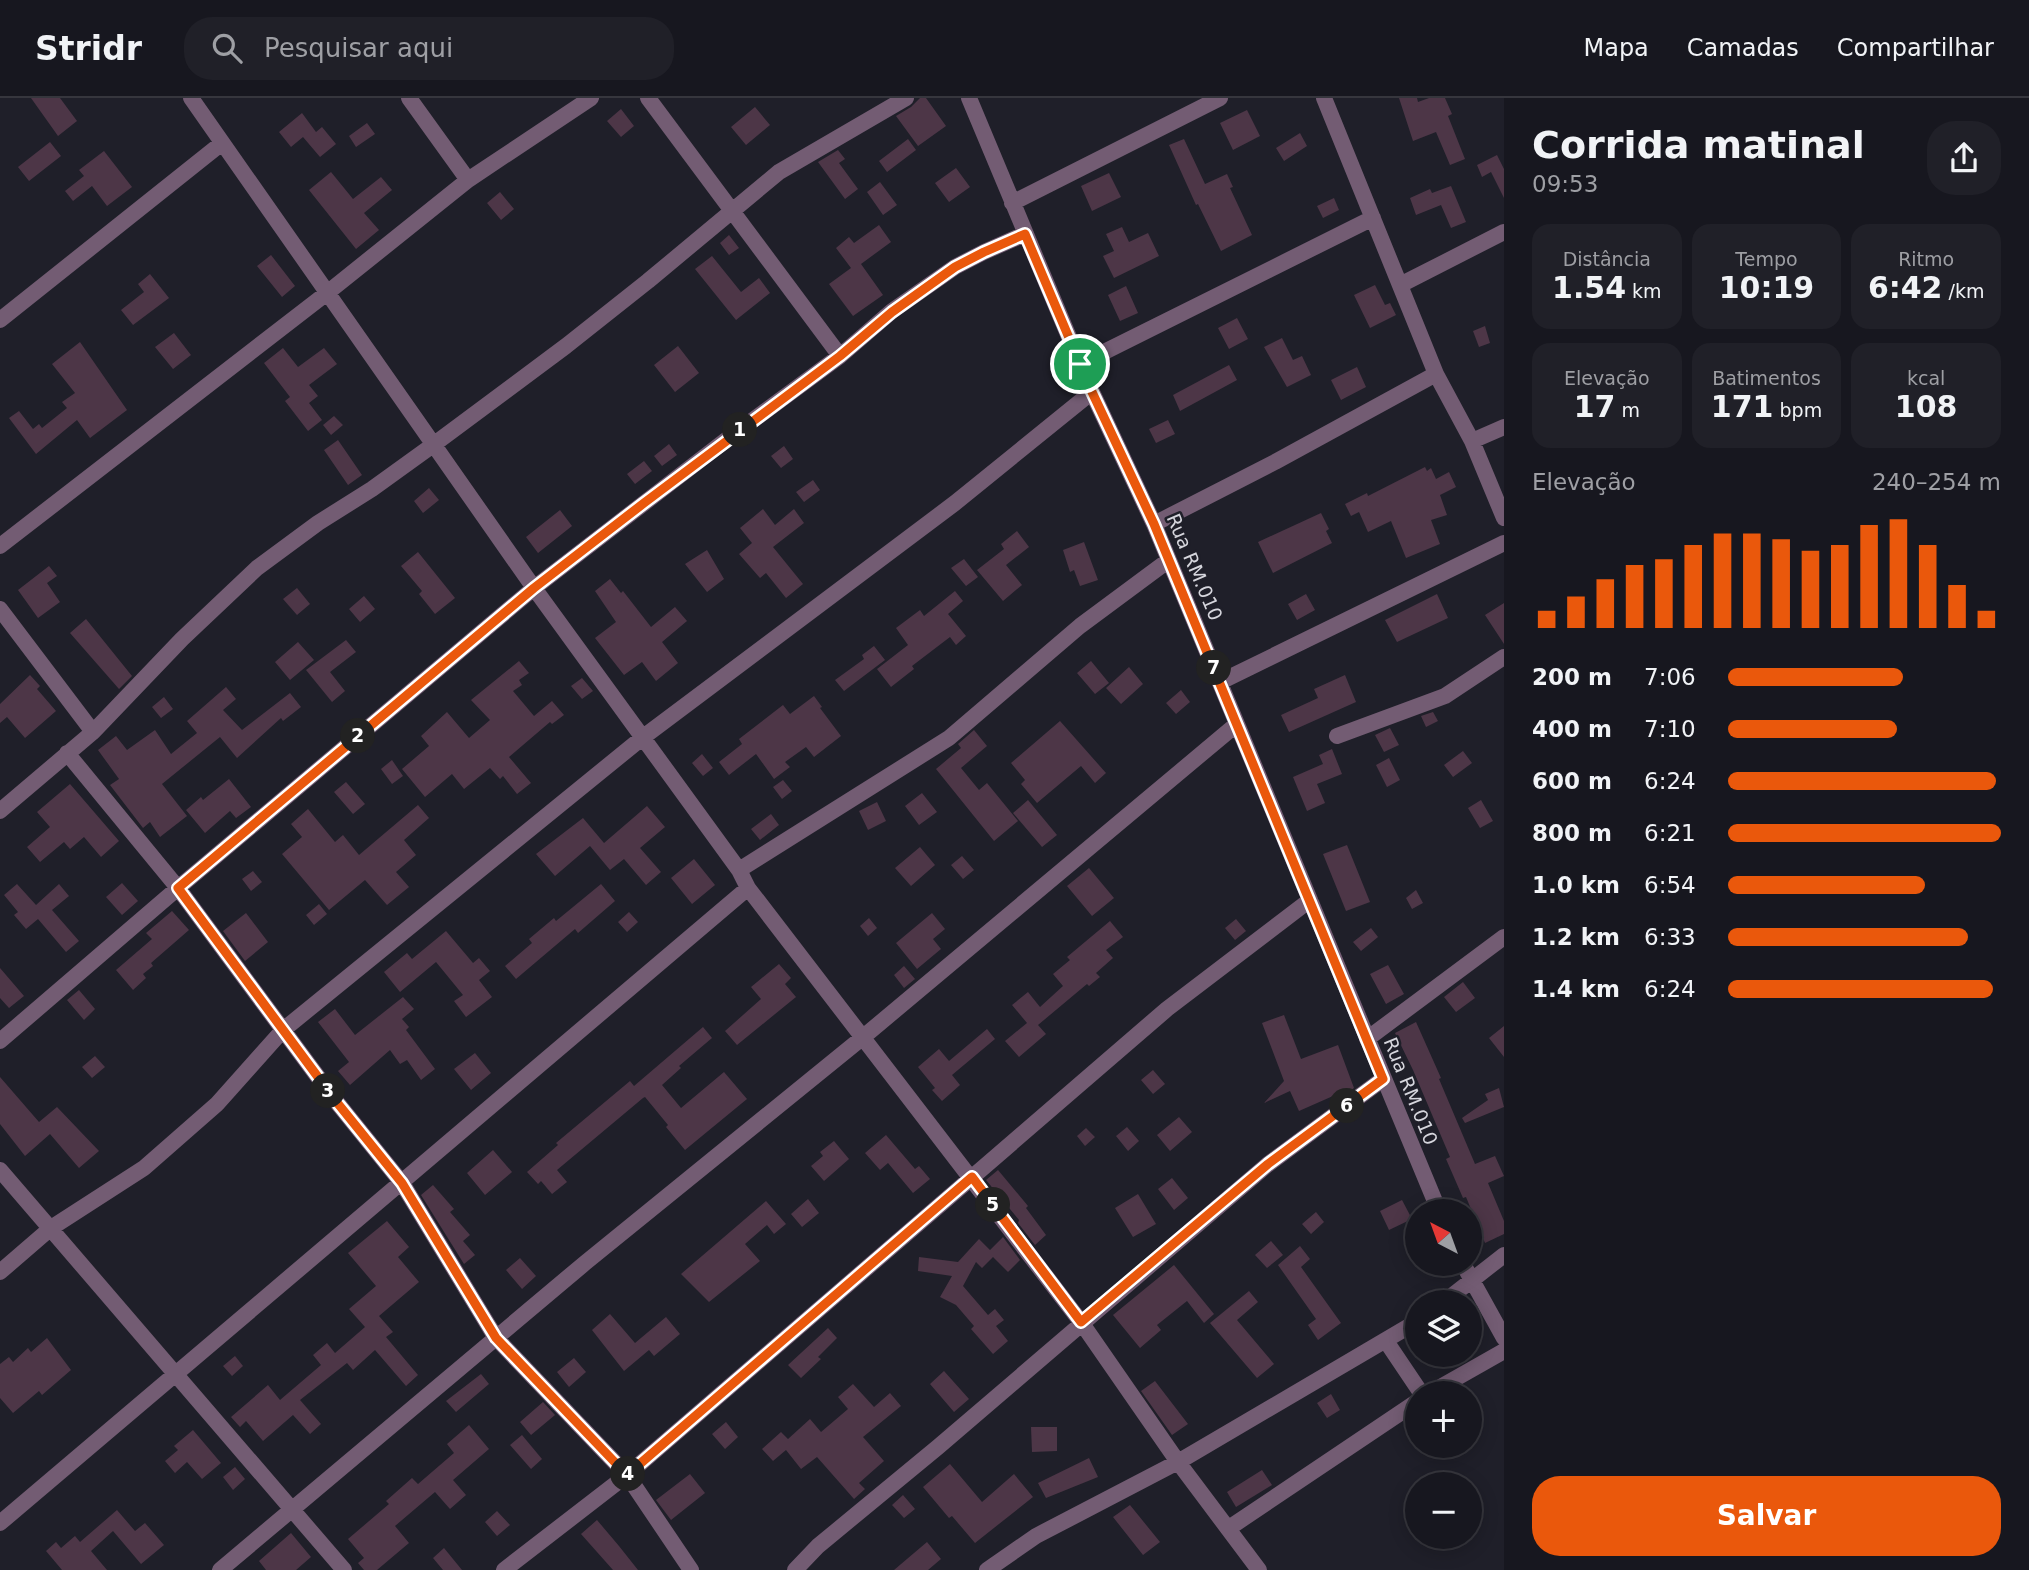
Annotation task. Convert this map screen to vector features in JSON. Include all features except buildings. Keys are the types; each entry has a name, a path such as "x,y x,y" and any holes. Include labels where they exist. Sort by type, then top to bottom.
{"street":[{"path":"191,98 534,588 739,870 748,888 1081,1322 1178,1461 1259,1570"},
{"path":"409,98 468,180"},
{"path":"0,546 327,293 468,180 578,102 591,98"},
{"path":"648,98 840,356"},
{"path":"0,811 93,732 182,639 257,568 318,523 372,489 576,338 779,172 906,98"},
{"name":"Rua RM.010","path":"969,98 1092,392 1154,524 1434,1199"},
{"path":"1012,203 1220,98"},
{"path":"1324,98 1436,374 1472,441 1504,517"},
{"path":"0,320 222,143"},
{"path":"1080,364 1373,218"},
{"path":"1400,285 1504,232"},
{"path":"0,1041 534,588 840,356 892,312 955,267 1025,234"},
{"path":"1154,524 1436,374"},
{"path":"0,1272 51,1228 144,1168 217,1104 283,1030 642,738 955,503 1092,392"},
{"path":"1472,441 1504,427"},
{"path":"1220,682 1504,542"},
{"path":"739,870 949,738 1080,626 1169,560"},
{"path":"0,609 93,732"},
{"path":"1337,736 1445,696 1504,657"},
{"path":"220,1570 496,1338 863,1038 1237,724"},
{"path":"67,753 178,888 335,1100 402,1183 496,1338 627,1475 691,1570"},
{"path":"0,1523 748,888"},
{"path":"504,1570 627,1475 1167,1009 1310,900"},
{"path":"1367,1039 1504,937"},
{"path":"795,1570 818,1546 938,1447 1268,1164 1383,1079"},
{"path":"0,1170 344,1570"},
{"path":"1459,1290 1504,1255"},
{"path":"1469,1276 1504,1338"},
{"path":"987,1570 1036,1536 1178,1461 1405,1329"},
{"path":"1386,1341 1414,1381"},
{"path":"1451,1381 1504,1351"},
{"path":"1228,1528 1405,1410"}],"route":[{"path":"1025,234 1080,364 1154,524 1383,1079 1268,1164 1081,1322 972,1177 627,1475 496,1338 402,1183 335,1100 178,888 534,588 840,356 892,312 955,267 1025,234"}]}
